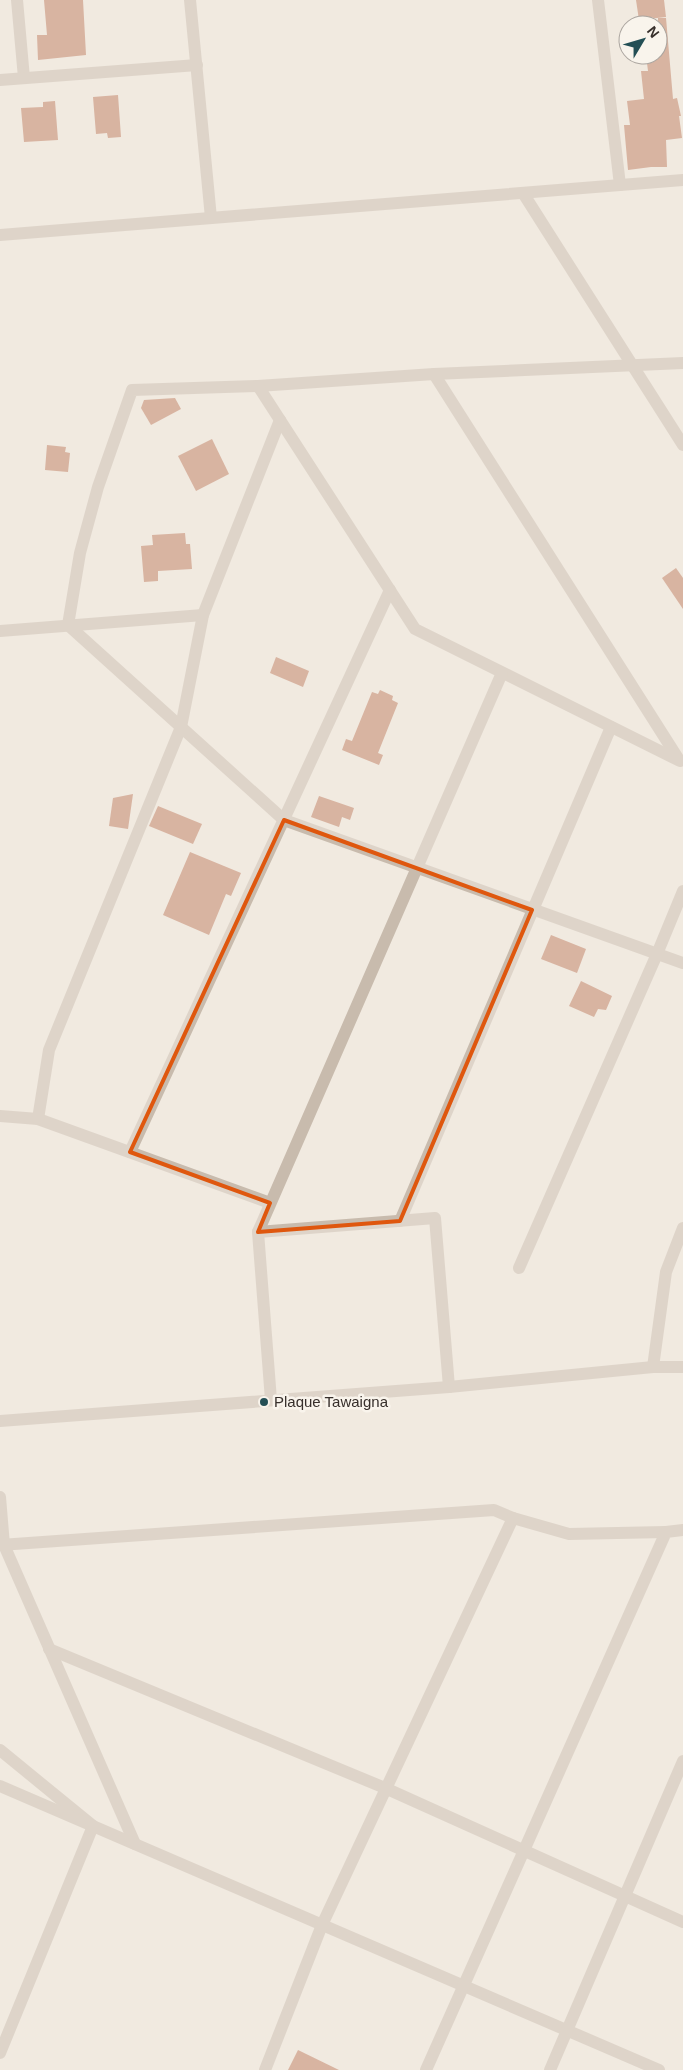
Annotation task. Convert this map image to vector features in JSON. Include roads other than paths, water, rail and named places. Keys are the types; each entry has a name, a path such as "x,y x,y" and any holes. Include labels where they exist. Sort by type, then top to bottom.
{"street":[{"path":"17,0 24,78"},
{"path":"190,0 211,218"},
{"path":"598,0 620,185"},
{"path":"0,80 196,65"},
{"path":"0,235 683,180"},
{"path":"523,193 683,445"},
{"path":"68,625 80,553 98,488 132,390 258,386 434,374 683,363"},
{"path":"434,374 682,763"},
{"path":"258,386 415,630 682,763"},
{"path":"38,1119 49,1050 181,727 203,615 280,420"},
{"path":"130,1152 390,590"},
{"path":"0,631 203,615"},
{"path":"68,625 284,820 683,963"},
{"path":"271,1400 258,1232 502,672"},
{"path":"400,1221 611,727"},
{"path":"519,1268 658,954 683,890"},
{"path":"0,1116 38,1119 270,1204"},
{"path":"258,1232 435,1218 449,1386"},
{"path":"653,1367 666,1272 683,1228"},
{"path":"0,1421 449,1386 653,1367 683,1367"},
{"path":"0,1497 2,1545 135,1844"},
{"path":"2,1545 494,1510 513,1518 569,1534 683,1530"},
{"path":"265,2070 322,1925 513,1518"},
{"path":"426,2070 666,1532"},
{"path":"49,1649 385,1788 683,1922"},
{"path":"0,1750 93,1826"},
{"path":"550,2070 683,1761"},
{"path":"0,1786 658,2070"},
{"path":"0,2053 93,1826"}],"place":[{"name":"Plaque Tawaigna","path":"264,1402"}]}
